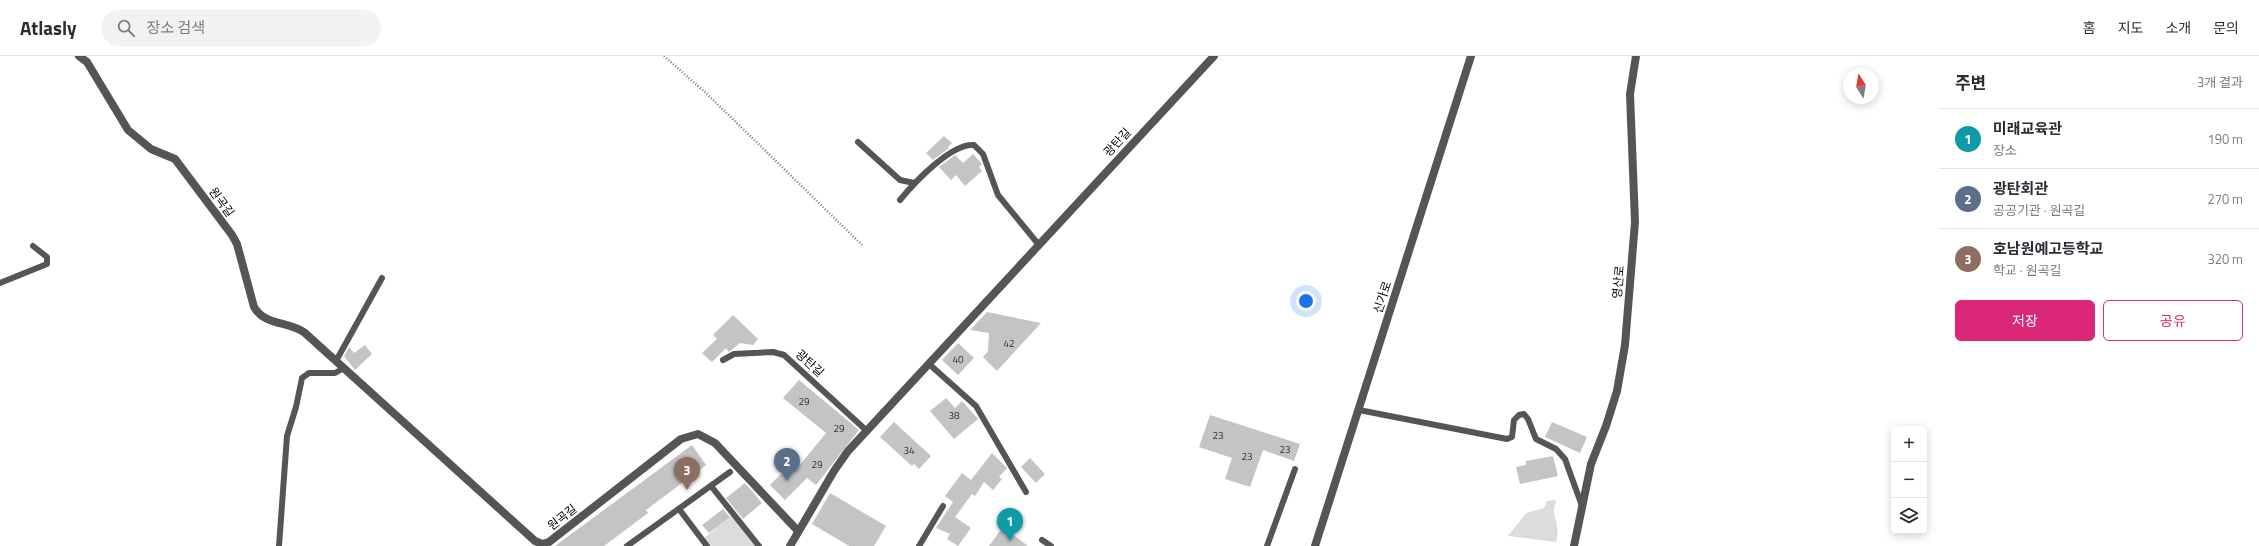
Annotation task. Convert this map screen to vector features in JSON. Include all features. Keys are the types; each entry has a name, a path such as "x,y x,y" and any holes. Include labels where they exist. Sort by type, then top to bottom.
{"street":[{"name":"원곡길","path":"78,56 87,62 128,130 151,149 175,159 232,235 237,244 254,307 259,315 267,320 299,328 538,543 549,542 681,440 698,434 715,442 798,531"},
{"name":"광탄길","path":"790,546 834,470 866,431 1214,56"},
{"name":"신가로","path":"1315,546 1471,56"},
{"name":"영산로","path":"1574,546 1591,464 1606,426 1616,391 1624,345 1635,222 1630,94 1636,56"}],"lane":[{"path":"858,142 900,180 914,183"},
{"path":"900,200 914,183 957,150 964,146 974,145 983,154 998,195 1039,245"},
{"path":"0,283 47,264 47,257 33,246"},
{"path":"336,361 382,278"},
{"name":"광탄길","path":"723,360 734,354 773,352 784,355 866,431"},
{"path":"929,364 976,406 1026,492"},
{"path":"278,546 287,436 296,407 302,378 310,373 335,373 344,368"},
{"path":"1359,410 1507,439 1512,437 1514,420 1519,415 1524,414 1528,419 1536,439 1556,449 1565,459 1582,506"},
{"path":"1267,546 1295,469"},
{"path":"627,546 730,472"},
{"path":"711,486 759,546"},
{"path":"919,546 943,506"},
{"path":"679,509 707,546"},
{"path":"1042,540 1050,546"}],"path":[{"path":"664,56 707,94 862,245"}],"shaded area":[{"path":"1555,500 1556,503 1554,511 1558,530 1556,542 1508,536 1526,513 1544,508 1547,501"},
{"path":"731,516 755,546 710,546 704,538"}],"building":[{"path":"944,136 952,143 948,147 949,148 933,160 926,153"},
{"path":"973,154 982,164 979,167 982,171 965,186 956,175 951,180 939,167 955,155 963,163"},
{"path":"987,312 1041,323 997,371 983,357 988,351 989,333 970,330"},
{"path":"733,315 758,339 753,345 740,343 729,352 726,348 712,362 702,353 717,339 713,335"},
{"path":"958,343 974,358 958,375 942,360"},
{"path":"365,345 372,354 355,370 344,356 349,347 354,353"},
{"path":"799,380 859,430 816,485 807,478 785,500 770,485 786,469 788,472 792,468 795,471 826,433 783,398"},
{"path":"946,398 955,408 962,401 978,419 954,439 930,411"},
{"path":"1210,415 1300,444 1294,461 1263,450 1250,487 1225,479 1232,458 1199,447"},
{"path":"894,422 931,456 919,469 914,464 912,466 880,437"},
{"path":"1552,422 1587,437 1580,453 1545,437"},
{"path":"692,445 706,465 646,510 648,513 604,546 555,546"},
{"path":"992,453 1007,468 999,477 1002,479 993,490 984,482 975,496 972,494 955,517 971,528 958,546 947,539 950,534 936,528 953,502 945,496 962,473 971,480"},
{"path":"1553,456 1558,476 1520,484 1516,467 1526,465 1526,461"},
{"path":"1030,458 1045,474 1036,483 1021,467"},
{"path":"745,483 762,503 743,519 726,498"},
{"path":"830,493 886,526 874,546 849,546 812,524"},
{"path":"723,509 730,517 709,533 702,525"},
{"path":"1004,529 1028,546 989,546 1000,531"}],"place":[{"name":"광탄회관","path":"787,481"},
{"name":"호남원예고등학교","path":"687,490"},
{"name":"미래교육관","path":"1010,541"}]}
